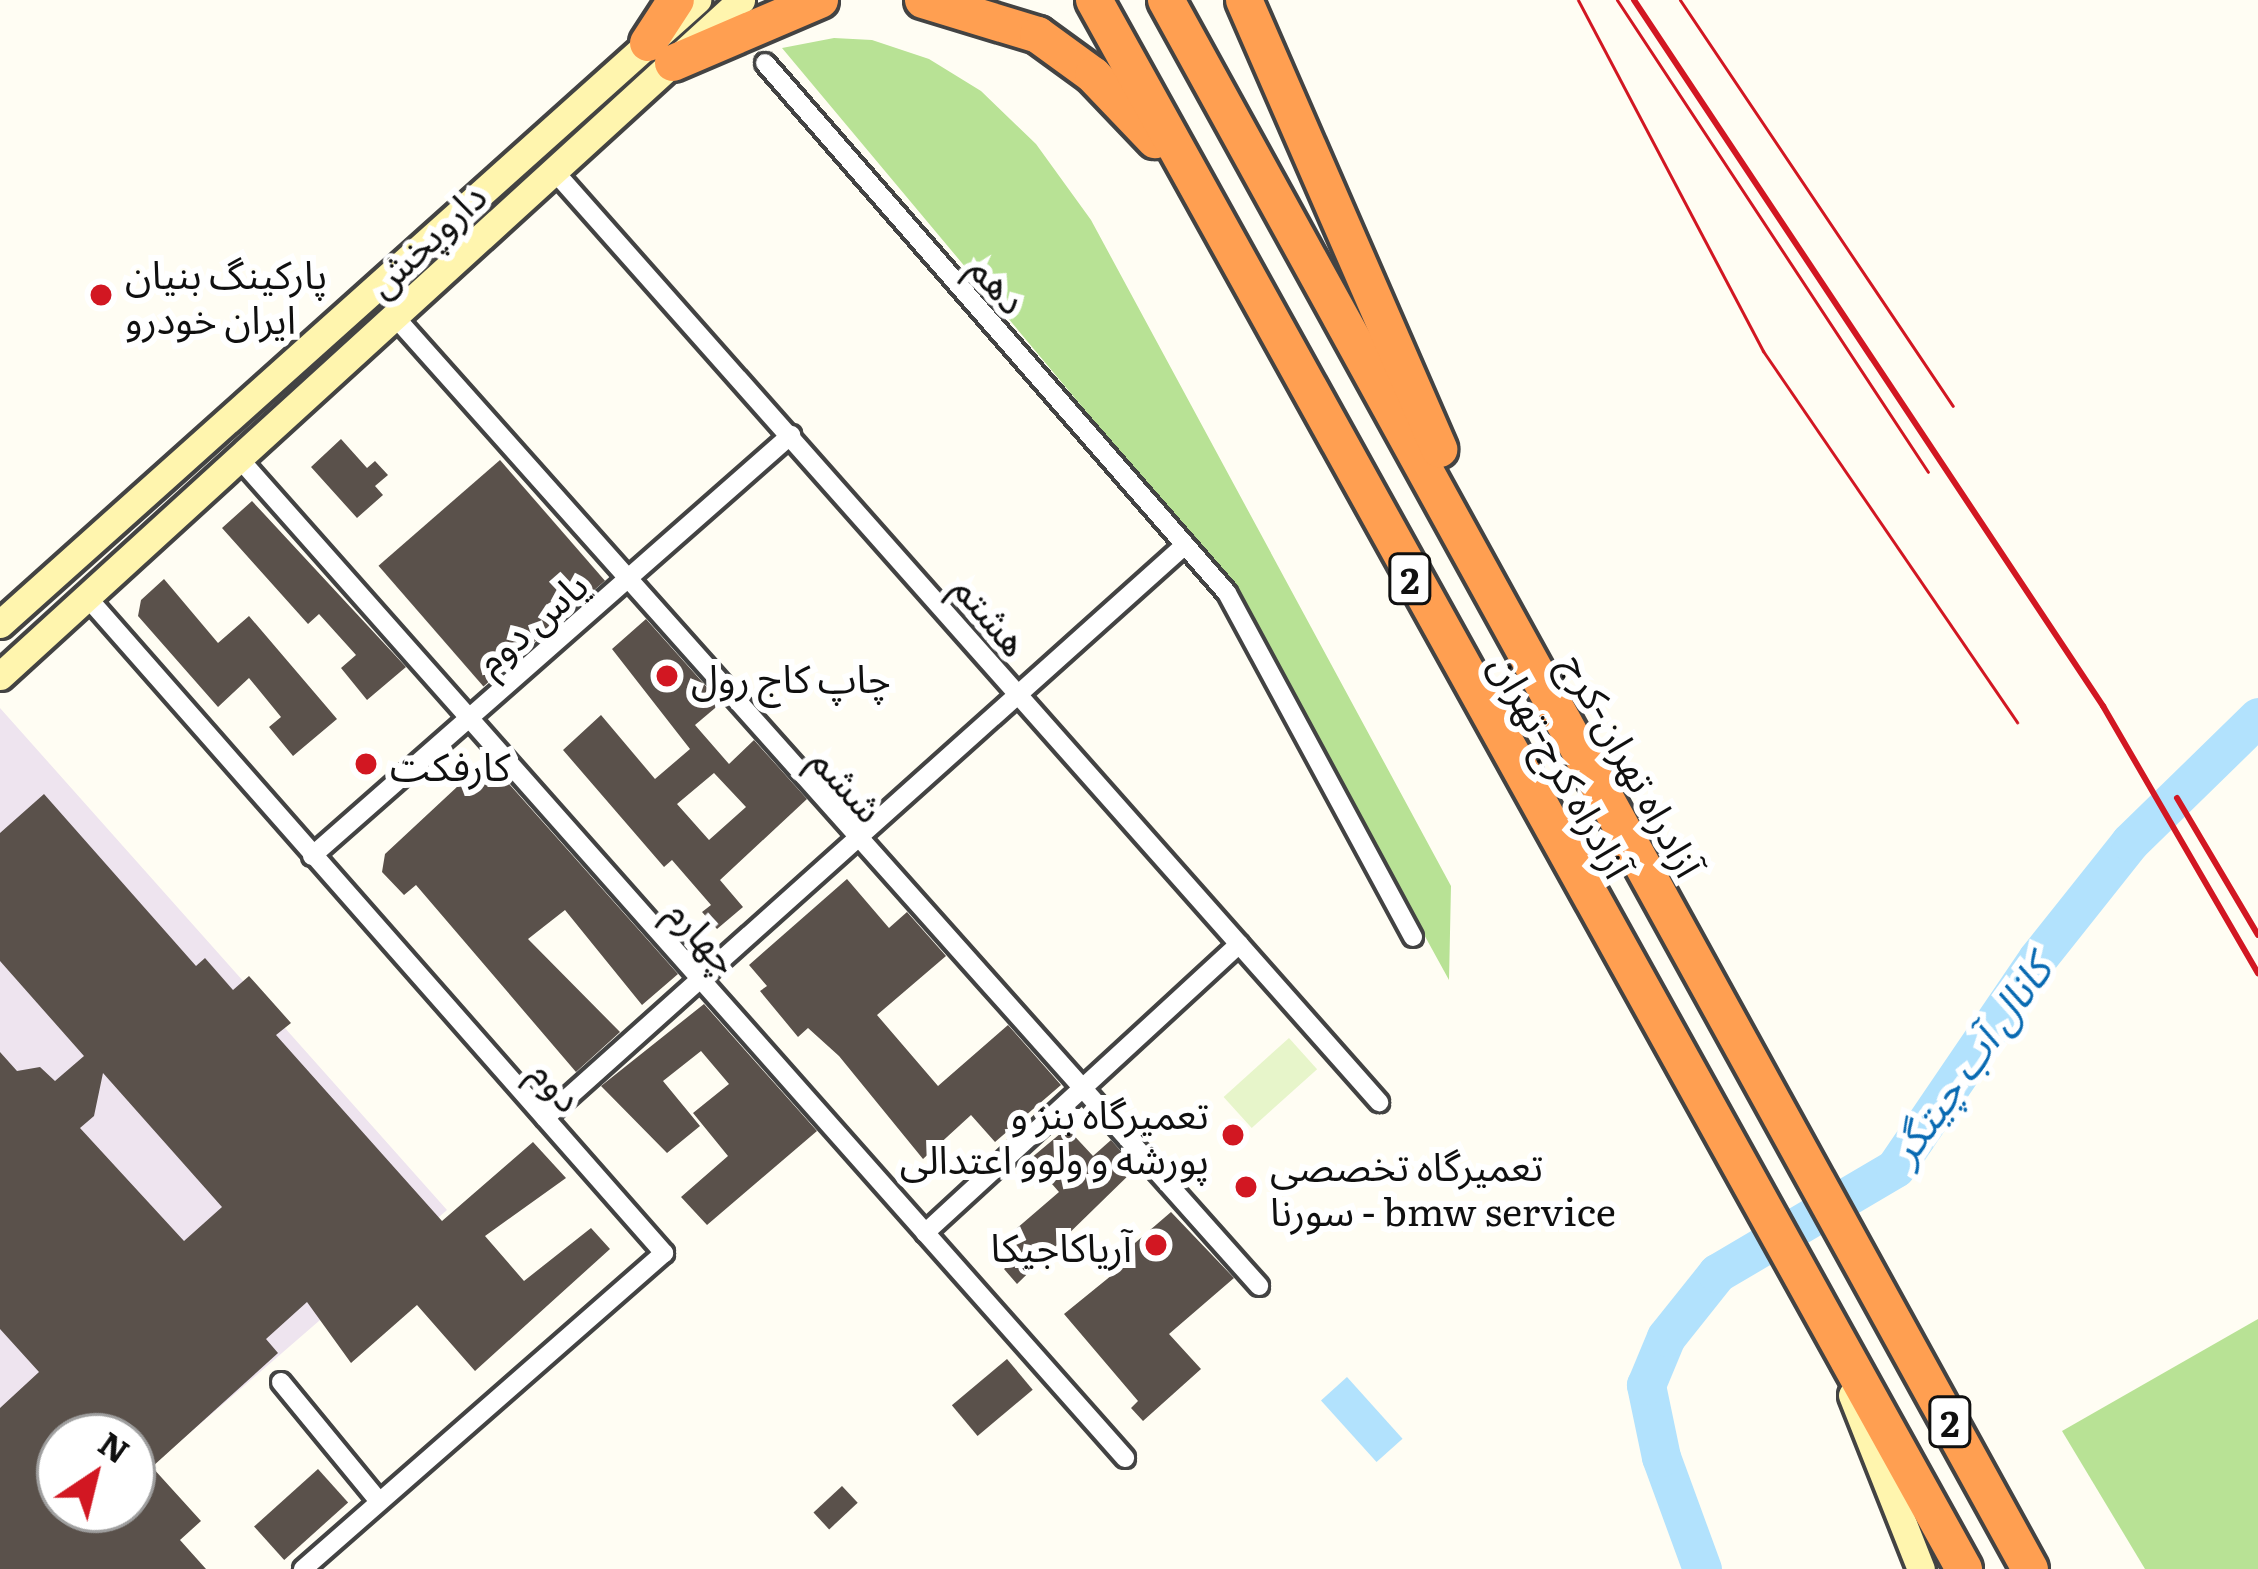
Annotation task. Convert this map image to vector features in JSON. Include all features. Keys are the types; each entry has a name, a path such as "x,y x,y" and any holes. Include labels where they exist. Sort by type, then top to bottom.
{"highway":[{"path":"661,53 676,0"},
{"path":"661,53 820,0"},
{"path":"923,0 1037,35 1093,75 1143,125 1220,226"},
{"name":"آزادراه کرج-تهران","path":"1094,0 1220,226 1323,425 1964,1569"},
{"name":"آزادراه تهران-کرج","path":"1166,0 1484,571 1568,737 1788,1121 2030,1569"},
{"path":"1244,0 1406,368 1484,571"}],"street":[{"name":"داروپخش","path":"0,676 555,172 661,53 698,0"},
{"name":"داروپخش","path":"0,624 125,505 661,53 741,0"},
{"name":"دهم","path":"765,63 1227,593 1413,937"},
{"name":"هشتم","path":"555,172 1378,1102"},
{"name":"ششم","path":"396,318 624,582 1259,1286"},
{"name":"یاس دوم","path":"312,856 791,435"},
{"name":"چهارم","path":"237,456 1125,1458"},
{"path":"125,505 121,534 143,542"},
{"path":"544,1118 1185,545"},
{"name":"دوم","path":"87,597 664,1252 303,1569"},
{"path":"925,1233 1239,944"},
{"path":"1812,1296 1921,1569"},
{"path":"280,1382 378,1500"}],"shaded area":[{"path":"0,708 447,1210 156,1462 156,1413 36,1413 36,1533 49,1533 33,1569 0,1569"}],"green space":[{"path":"834,38 872,40 929,59 981,91 1036,144 1091,220 1451,886 1449,980 1233,587 782,48"},
{"path":"1289,1038 1317,1069 1252,1128 1224,1097"},
{"path":"2258,1319 2258,1569 2145,1569 2062,1431"}],"water":[{"path":"1347,1377 1403,1439 1377,1462 1321,1400"}],"building":[{"path":"341,439 367,468 375,461 388,475 375,486 383,495 357,518 311,467"},
{"path":"500,460 605,581 483,686 378,566"},
{"path":"252,501 406,667 367,700 341,668 356,655 319,614 308,624 222,528"},
{"path":"164,579 218,643 249,616 337,719 293,756 269,727 281,717 249,678 218,707 138,616 141,600"},
{"path":"646,619 721,703 695,725 729,764 754,740 807,799 720,880 743,907 717,929 702,912 711,905 672,860 664,867 563,750 601,715 655,779 690,749 612,649","holes":["714,773 746,807 709,840 677,804"]},
{"path":"487,759 678,974 642,1005 565,910 528,939 620,1032 576,1072 416,885 404,895 382,872 385,854"},
{"path":"44,794 196,966 205,958 233,990 249,976 291,1023 276,1035 442,1221 533,1142 566,1178 485,1236 524,1281 591,1228 610,1249 475,1371 417,1305 351,1363 307,1302 266,1339 278,1353 156,1463 156,1413 36,1413 36,1533 156,1533 156,1471 201,1521 180,1540 206,1569 0,1569 0,1408 39,1372 0,1329 0,1052 17,1071 40,1067 55,1081 84,1056 0,961 0,833","holes":["103,1073 222,1207 184,1241 80,1128 94,1116"]},
{"path":"847,879 889,928 907,912 946,956 877,1015 938,1086 1008,1025 1061,1085 995,1142 971,1115 923,1159 839,1056 808,1028 798,1037 760,991 767,986 749,965"},
{"path":"704,1004 817,1131 707,1225 681,1197 728,1156 693,1113 729,1084 701,1051 663,1081 700,1126 667,1153 601,1086"},
{"path":"1067,1128 1093,1156 1111,1140 1136,1168 1017,1284 1004,1269 1017,1258 1002,1241 1059,1192 1030,1159"},
{"path":"1171,1212 1234,1278 1169,1334 1201,1369 1143,1421 1131,1408 1138,1401 1064,1314 1128,1262 1121,1255"},
{"path":"1007,1359 1033,1390 978,1436 952,1405"},
{"path":"318,1469 348,1502 284,1560 254,1527"},
{"path":"842,1486 858,1503 829,1529 813,1513"}],"waterway":[{"name":"کانال آب چیتگر","path":"1702,1569 1661,1457 1646,1385 1666,1337 1717,1273 1895,1168 2037,959 2130,842 2258,717"}],"tram line":[{"path":"1578,0 1763,351 2017,722"},
{"path":"1617,0 1928,472"},
{"path":"1680,0 1953,406"}],"railway":[{"path":"1634,0 2103,706 2258,973"},
{"path":"2177,798 2258,935"}],"place":[{"name":"پارکینگ بنیان ایران خودرو","path":"101,295"},
{"name":"چاپ کاج رول","path":"667,676"},
{"name":"کارفکت","path":"366,764"},
{"name":"تعمیرگاه بنز و پورشه و ولوو اعتدالی","path":"1233,1135"},
{"name":"تعمیرگاه تخصصی سورنا - bmw service","path":"1246,1187"},
{"name":"آریاکاجیکا","path":"1156,1245"}]}
